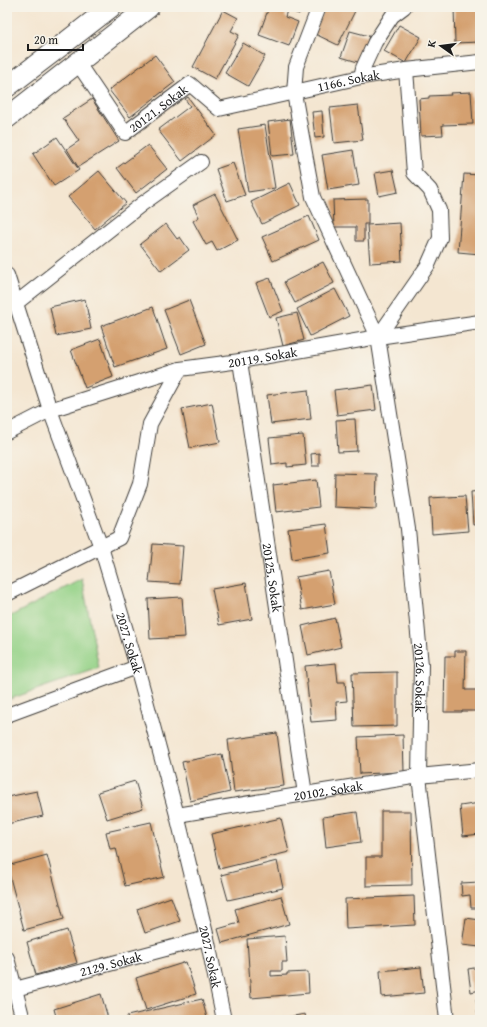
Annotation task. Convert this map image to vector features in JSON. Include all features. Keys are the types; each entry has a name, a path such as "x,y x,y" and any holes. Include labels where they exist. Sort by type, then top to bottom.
{"main road":[{"path":"7,86 111,7"},
{"path":"7,118 149,7"}],"street":[{"name":"20126. Sokak","path":"319,7 296,67 294,92 313,197 378,337 408,529 421,665 419,776 447,1020"},
{"path":"361,77 363,68 375,42 392,16 404,7"},
{"name":"20121. Sokak","path":"77,62 126,133 190,84 219,109"},
{"name":"1166. Sokak","path":"219,109 361,77 406,70 480,62"},
{"path":"378,337 428,265 440,238 439,210 430,190 414,173 406,70"},
{"path":"16,304 142,204 201,162"},
{"name":"2027. Sokak","path":"7,275 50,410 101,546 137,667 177,815 207,938 224,1020"},
{"name":"20119. Sokak","path":"7,432 50,410 180,369 240,361 378,337 480,322"},
{"name":"20125. Sokak","path":"240,361 305,794"},
{"path":"7,594 119,538 140,484 150,424 180,369"},
{"path":"7,715 137,667"},
{"name":"20102. Sokak","path":"177,815 419,776 480,770"},
{"name":"2129. Sokak","path":"15,989 207,938"},
{"path":"7,958 23,1020"}],"green space":[{"path":"82,579 99,668 7,700 7,618"}],"building":[{"path":"269,7 302,7 299,14 287,10 285,17 298,22 289,46 259,35"},
{"path":"326,7 357,7 338,45 313,33"},
{"path":"454,7 480,7 480,42 455,43"},
{"path":"223,10 238,18 231,31 239,35 215,79 193,67"},
{"path":"399,25 421,37 406,63 384,51"},
{"path":"350,31 369,36 361,63 341,57"},
{"path":"243,43 265,56 248,86 225,73"},
{"path":"155,55 175,82 130,117 109,90"},
{"path":"471,92 473,124 442,125 443,135 421,136 419,99 429,98 429,96 451,95 450,93"},
{"path":"188,97 216,135 182,161 158,130 190,106 185,99"},
{"path":"92,99 119,141 78,167 67,149 79,141 63,118"},
{"path":"358,105 363,140 334,143 330,108"},
{"path":"322,111 324,137 315,138 312,112"},
{"path":"290,119 294,154 272,156 268,122"},
{"path":"265,125 275,188 248,192 238,129"},
{"path":"57,137 79,170 54,186 33,154"},
{"path":"148,145 167,169 136,193 117,168"},
{"path":"353,150 359,185 328,190 322,155"},
{"path":"233,163 245,195 227,201 216,169"},
{"path":"393,170 398,192 379,196 375,173"},
{"path":"99,171 126,203 95,229 68,197"},
{"path":"464,174 480,175 480,254 458,252"},
{"path":"290,183 300,205 262,224 251,202"},
{"path":"215,194 238,240 217,251 212,242 206,245 193,221 199,217 193,205"},
{"path":"368,199 368,224 364,224 364,241 356,241 356,227 334,227 333,200"},
{"path":"309,216 319,240 273,261 262,237"},
{"path":"400,223 402,261 370,263 367,225"},
{"path":"166,224 177,239 180,237 189,250 161,271 140,244"},
{"path":"323,262 334,283 295,303 284,282"},
{"path":"270,278 283,311 269,317 256,283"},
{"path":"335,289 349,316 310,336 297,309"},
{"path":"85,299 91,329 56,336 50,307"},
{"path":"189,300 206,344 181,354 164,310"},
{"path":"153,307 167,349 115,367 101,326"},
{"path":"297,313 304,340 283,346 276,318"},
{"path":"100,339 113,377 85,388 71,350"},
{"path":"373,385 376,410 337,415 334,390"},
{"path":"308,390 311,419 271,424 267,395"},
{"path":"212,403 220,442 190,448 182,409"},
{"path":"355,419 357,451 338,452 336,420"},
{"path":"303,435 306,465 287,467 287,463 272,465 269,438"},
{"path":"319,453 319,466 312,466 311,454"},
{"path":"335,473 377,474 376,509 334,507"},
{"path":"316,480 319,507 276,512 273,485"},
{"path":"480,491 480,524 473,525 471,492"},
{"path":"465,496 468,531 432,534 430,498"},
{"path":"326,524 330,553 292,559 288,529"},
{"path":"153,544 183,546 180,584 149,582"},
{"path":"329,571 335,604 302,610 296,577"},
{"path":"246,583 252,619 219,625 212,589"},
{"path":"182,597 185,637 150,639 148,599"},
{"path":"335,618 341,647 308,655 302,626"},
{"path":"455,651 466,651 465,690 480,690 480,711 444,712 445,656 455,656"},
{"path":"336,663 338,682 345,682 347,701 336,702 337,720 311,722 305,666"},
{"path":"397,672 397,726 354,727 352,673"},
{"path":"277,733 284,786 234,792 228,740"},
{"path":"403,735 404,772 360,774 358,737"},
{"path":"222,754 230,792 190,801 182,762"},
{"path":"135,781 143,808 107,819 98,792"},
{"path":"37,791 43,816 7,824 7,797"},
{"path":"480,803 480,834 463,836 460,806"},
{"path":"381,811 411,811 412,885 366,886 366,857 381,857"},
{"path":"357,812 361,842 326,847 323,817"},
{"path":"281,818 289,852 219,869 211,834"},
{"path":"151,822 164,877 125,886 116,848 110,849 106,832"},
{"path":"47,855 64,919 24,930 7,866"},
{"path":"277,861 283,888 228,900 221,875"},
{"path":"480,882 480,908 471,908 470,895 462,896 461,883"},
{"path":"281,896 289,924 222,943 218,929 239,923 235,909"},
{"path":"414,896 415,925 346,929 345,899"},
{"path":"171,897 180,921 145,933 137,909"},
{"path":"466,918 480,920 480,947 462,945"},
{"path":"67,930 77,963 36,975 27,942"},
{"path":"285,936 287,962 282,962 282,971 271,971 271,976 287,975 287,973 308,972 309,993 251,998 247,939"},
{"path":"186,962 196,994 146,1010 136,978"},
{"path":"421,967 424,993 382,997 380,971"},
{"path":"480,967 480,990 471,992 468,969"},
{"path":"101,994 108,1018 103,1020 57,1020 54,1009"},
{"path":"480,998 480,1020 478,1020 476,999"},
{"path":"202,999 207,1018 196,1020 128,1020 127,1016"},
{"path":"305,1014 306,1020 278,1020 278,1019"}]}
